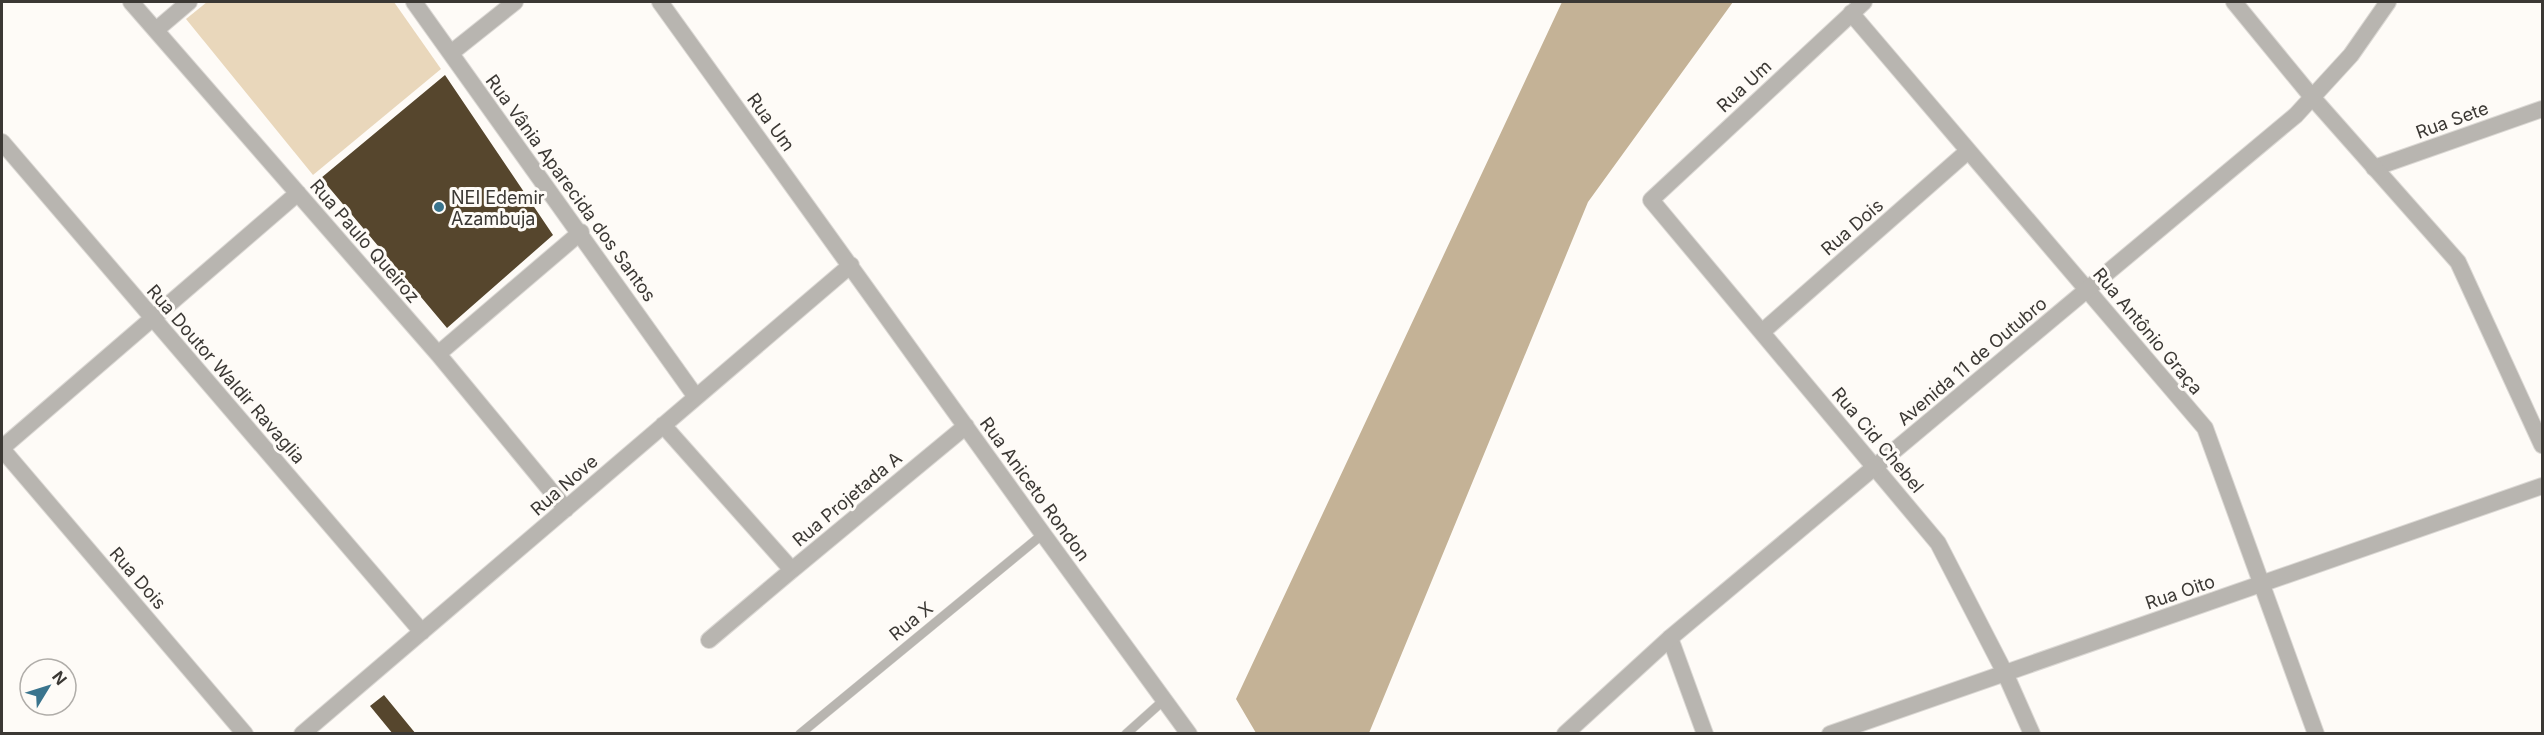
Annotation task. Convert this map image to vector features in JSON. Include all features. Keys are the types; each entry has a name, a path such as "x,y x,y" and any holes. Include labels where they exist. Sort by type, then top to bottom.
{"street":[{"name":"Rua Paulo Queiroz","path":"131,2 438,354 566,508"},
{"path":"156,30 189,2"},
{"name":"Rua Vânia Aparecida dos Santos","path":"414,2 581,232 696,397"},
{"path":"451,53 515,2"},
{"name":"Rua Um","path":"660,2 850,265"},
{"name":"Rua Um","path":"1651,200 1864,2"},
{"path":"2234,2 2312,97 2458,262 2542,445"},
{"name":"Avenida 11 de Outubro","path":"1565,734 1670,638 2295,116 2351,56 2388,2"},
{"name":"Rua Antônio Graça","path":"1851,13 2205,428 2316,734"},
{"name":"Rua Sete","path":"2374,168 2542,109"},
{"name":"Rua Doutor Waldir Ravaglia","path":"2,142 422,632"},
{"name":"Rua Dois","path":"1762,332 1968,151"},
{"path":"2,448 298,193"},
{"name":"Rua Cid Chebel","path":"1651,200 1938,543 2005,673 2032,734"},
{"path":"438,354 581,232"},
{"name":"Rua Nove","path":"302,734 850,265"},
{"name":"Rua Aniceto Rondon","path":"850,265 1189,734"},
{"name":"Rua Projetada A","path":"663,425 792,570 966,426"},
{"name":"Rua Dois","path":"2,448 245,734"},
{"name":"Rua Oito","path":"1830,734 2542,486"},
{"path":"709,640 792,570"},
{"path":"1670,638 1705,734"}],"lane":[{"name":"Rua X","path":"800,734 1043,534"},
{"path":"1126,734 1164,700"}],"shaded area":[{"path":"207,2 394,2 441,69 313,175 186,19"},
{"path":"1562,2 1733,2 1588,202 1369,733 1256,733 1236,699"}],"building":[{"name":"NEI Edemir Azambuja","path":"445,75 553,235 447,328 321,178"},
{"path":"384,695 416,734 393,734 370,706"}],"place":[{"name":"NEI Edemir Azambuja","path":"439,207"}]}
